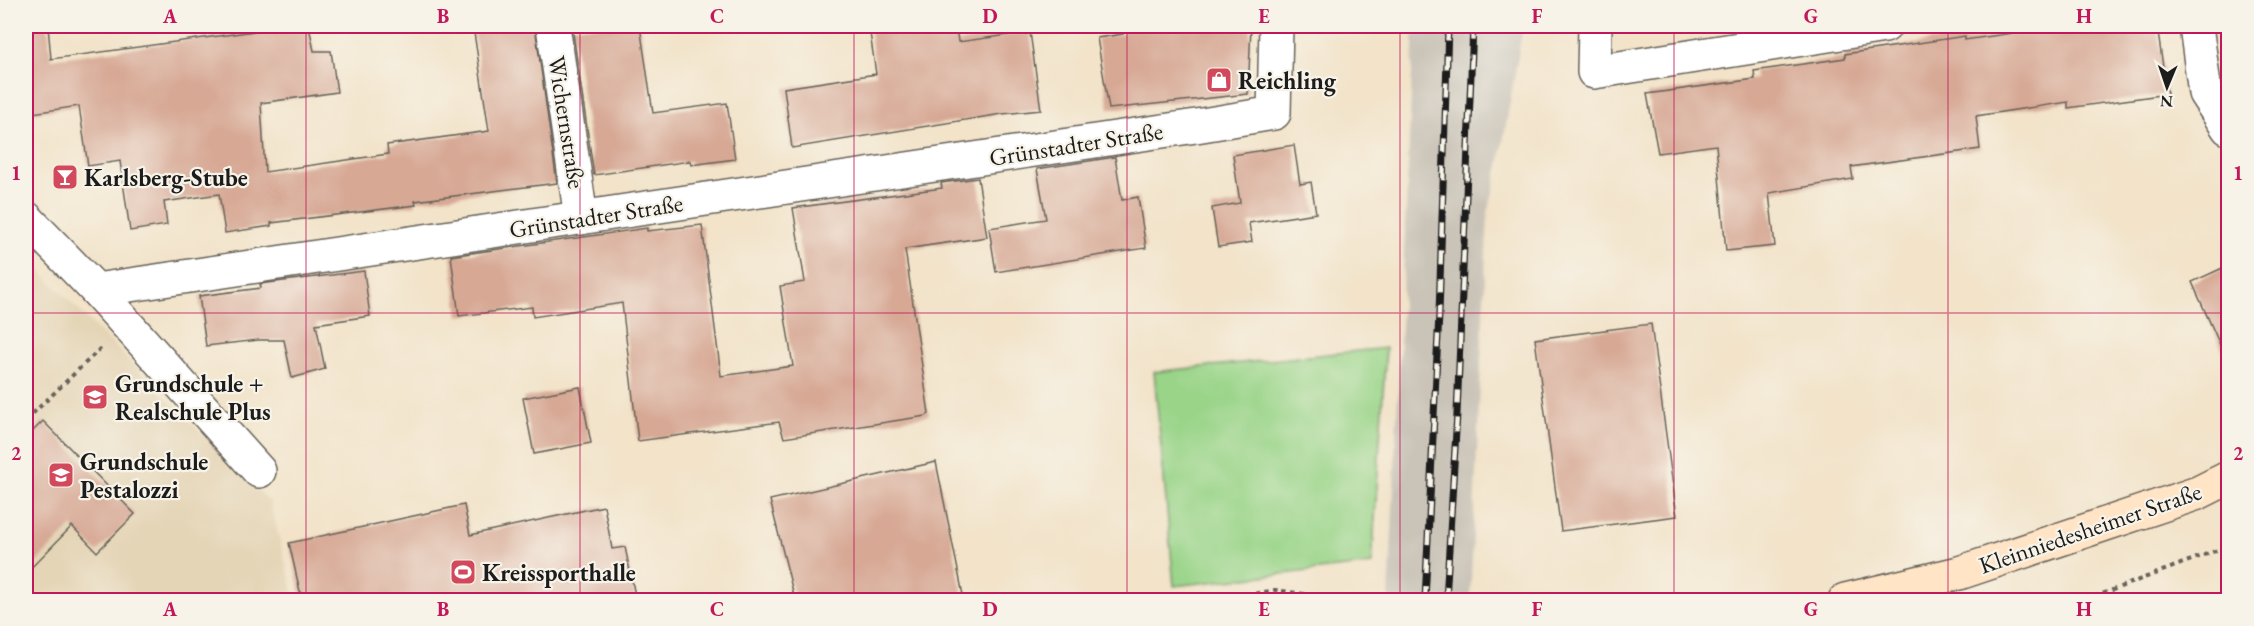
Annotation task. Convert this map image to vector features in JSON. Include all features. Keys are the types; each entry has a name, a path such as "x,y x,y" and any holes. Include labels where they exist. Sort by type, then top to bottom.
{"main road":[{"name":"Kleinniedesheimer Straße","path":"1845,600 1959,573 2198,493 2229,478"}],"street":[{"name":"Wichernstraße","path":"553,26 581,218"},
{"name":"Grünstadter Straße","path":"96,290 1274,113 1276,26"},
{"path":"1595,26 1594,72 1886,26"},
{"path":"2196,26 2205,93 2229,128"},
{"path":"26,218 96,290 259,471"}],"path":[{"path":"26,420 126,323"},
{"path":"2086,600 2229,546"},
{"path":"1220,600 1275,590 1336,600"}],"shaded area":[{"path":"1414,26 1523,26 1499,165 1488,213 1470,600 1389,600"},
{"name":"Grundschule + Realschule Plus","path":"26,257 270,502 295,600 26,600"}],"green space":[{"path":"1386,348 1372,564 1174,586 1154,372"}],"building":[{"path":"26,26 48,26 51,59 255,31 309,26 314,51 331,51 337,92 261,103 265,172 388,154 387,145 489,131 473,26 535,26 557,183 415,201 416,205 271,223 271,226 225,233 219,194 164,202 167,225 130,231 120,161 88,166 79,106 26,114"},
{"path":"572,26 640,26 653,113 727,103 735,159 691,165 690,161 594,175"},
{"path":"869,26 956,26 958,42 1030,32 1041,110 1002,114 792,148 784,88 876,74"},
{"path":"1122,26 1251,26 1248,94 1109,109 1097,38 1123,34"},
{"path":"2061,26 2157,26 2167,94 2068,108 2068,102 1976,116 1980,149 1851,167 1853,179 1769,193 1775,246 1726,251 1716,145 1658,153 1647,94 1755,79 1754,71 1845,58 1845,54 1965,36 1965,40"},
{"path":"1294,145 1300,184 1311,182 1316,213 1249,223 1252,242 1218,247 1212,208 1240,203 1233,155"},
{"path":"1115,157 1122,200 1138,197 1146,248 996,272 989,228 1046,219 1037,169"},
{"path":"978,178 987,237 905,249 929,414 926,416 784,438 779,422 638,441 622,303 533,317 532,307 459,316 451,256 647,228 647,231 702,225 721,376 793,366 780,286 805,282 793,208 942,188 941,183"},
{"path":"2229,265 2229,365 2192,282"},
{"path":"364,271 370,316 316,324 325,369 292,378 284,340 259,340 206,346 199,296 261,288 260,284"},
{"path":"1651,324 1677,516 1561,531 1535,339"},
{"path":"580,387 591,443 534,454 523,398"},
{"name":"Grundschule Pestalozzi","path":"43,421 135,514 97,552 72,526 26,573 26,438"},
{"path":"936,462 964,600 795,600 770,500"},
{"name":"Kreissporthalle","path":"464,505 470,535 604,506 612,549 625,547 636,600 302,600 289,543"}],"railway":[{"path":"1425,600 1439,314 1448,26"},
{"path":"1446,600 1457,414 1473,26"}],"place":[{"name":"Reichling","path":"1219,80"},
{"name":"Karlsberg-Stube","path":"65,177"},
{"name":"Grundschule + Realschule Plus","path":"95,397"},
{"name":"Grundschule Pestalozzi","path":"61,475"},
{"name":"Kreissporthalle","path":"463,572"}]}
